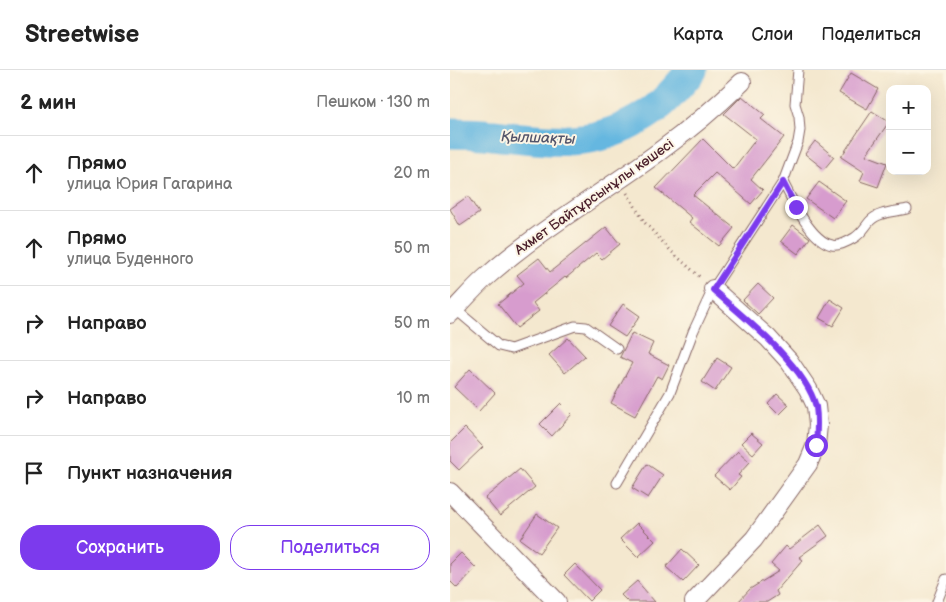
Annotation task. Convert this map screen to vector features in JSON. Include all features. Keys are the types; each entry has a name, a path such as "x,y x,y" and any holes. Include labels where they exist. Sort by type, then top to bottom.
{"street":[{"name":"Ахмет Байтұрсынұлы көшесі","path":"453,312 483,280 512,256 548,228 661,151 714,109 742,82"},
{"path":"694,602 754,538 808,464 816,445 818,424 816,406 808,389 789,361 768,338 713,290"},
{"path":"450,492 557,602"}],"lane":[{"path":"616,483 670,393 693,332 713,290 783,182 798,142 800,130 795,104 798,70"},
{"path":"783,182 809,228 823,241 832,246 839,245 863,232 875,217 907,209"},
{"path":"453,312 499,346 511,349 575,326 586,327 617,349"},
{"path":"937,602 946,579"}],"path":[{"path":"619,180 645,223 672,252 713,290"}],"building":[{"path":"851,73 878,89 867,109 839,93"},
{"path":"742,96 765,115 761,119 784,137 751,179 763,190 751,204 715,173 693,195 734,228 719,246 689,222 692,218 656,188 703,139 733,169 756,139 724,114"},
{"path":"872,111 886,120 886,126 866,155 886,163 878,187 860,181 864,172 841,157"},
{"path":"815,141 834,157 824,169 805,154"},
{"path":"819,182 846,201 833,218 806,199"},
{"path":"468,196 479,213 460,226 450,209"},
{"path":"793,225 810,238 798,254 781,241"},
{"path":"606,227 620,244 602,259 596,253 533,303 539,311 517,328 498,304 524,283 517,275 539,258 550,272"},
{"path":"758,284 773,298 758,314 743,300"},
{"path":"830,299 844,308 833,326 819,318"},
{"path":"623,304 640,316 625,337 608,326"},
{"path":"632,333 653,343 648,354 669,365 662,379 657,376 635,416 611,403 632,363 620,357"},
{"path":"568,338 585,356 565,373 549,355"},
{"path":"717,358 731,367 715,391 702,382"},
{"path":"470,369 495,393 479,411 454,387"},
{"path":"777,394 789,405 779,415 768,404"},
{"path":"561,403 572,414 552,436 540,424"},
{"path":"465,428 483,447 459,470 450,461 450,443"},
{"path":"751,433 763,443 753,454 741,443"},
{"path":"738,451 750,462 738,475 741,477 730,490 714,476"},
{"path":"647,464 663,475 648,498 632,488"},
{"path":"520,469 535,487 500,516 485,498"},
{"path":"537,514 557,528 539,553 520,539"},
{"path":"637,523 655,541 638,557 620,539"},
{"path":"820,525 828,536 799,557 803,560 776,591 778,595 767,602 738,602 750,589 779,571 771,564 786,546 789,549"},
{"path":"682,549 699,565 683,582 666,567"},
{"path":"461,553 476,568 457,588 450,581 450,564"},
{"path":"575,564 600,590 589,601 564,575"},
{"path":"637,581 655,602 628,602 621,595"}],"waterway":[{"name":"Қылшақты","path":"450,133 476,133 557,140 596,137 635,122 655,109 692,70"}],"route":[{"path":"796,207 783,182 713,290 768,338 789,361 808,389 816,406 818,424 816,445"}]}
